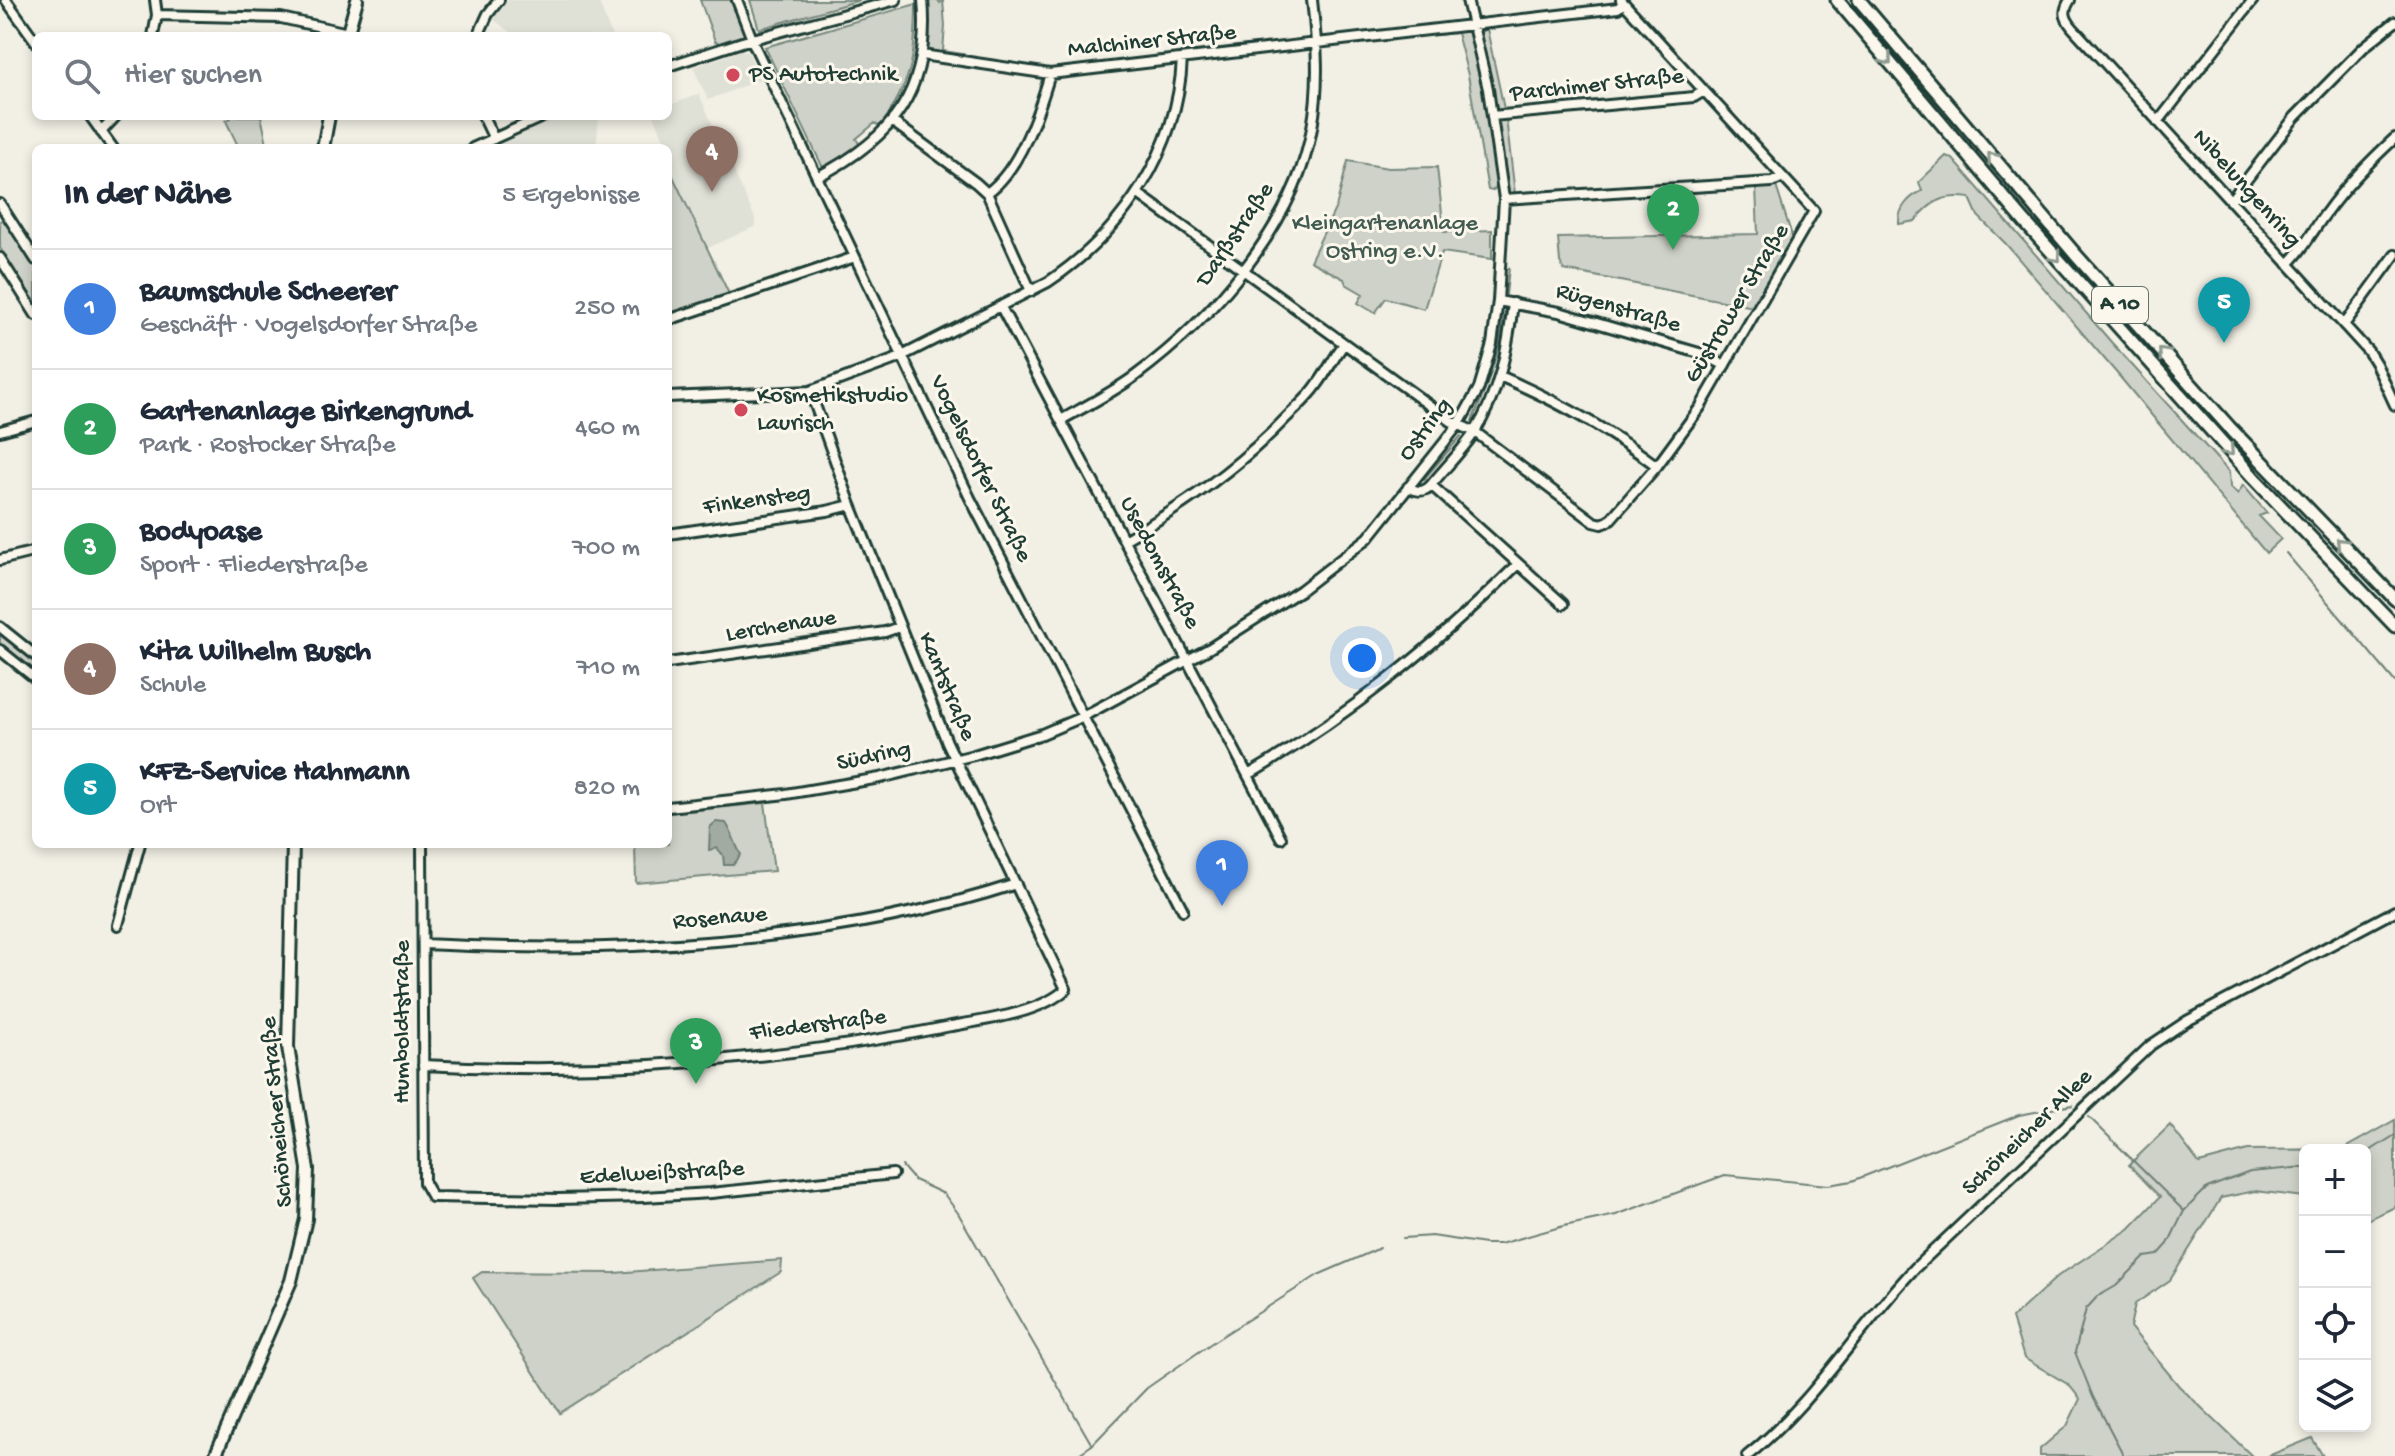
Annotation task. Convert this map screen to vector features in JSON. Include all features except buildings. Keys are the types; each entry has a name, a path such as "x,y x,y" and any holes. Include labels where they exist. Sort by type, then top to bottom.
{"highway":[{"name":"A 10","path":"1837,0 2033,232 2253,477 2395,626"},
{"name":"A 10","path":"1859,0 2075,254 2219,416 2395,599"}],"main road":[{"path":"348,32 357,0"},
{"path":"324,144 328,120"},
{"name":"Schöneicher Straße","path":"215,1456 291,1281 306,1219 308,1169 288,1047 293,848"}],"street":[{"path":"6,0 32,36"},
{"path":"154,32 157,15 155,0"},
{"path":"480,32 499,0"},
{"name":"Vogelsdorfer Straße","path":"737,0 752,40 970,498 1183,910"},
{"path":"672,65 896,0"},
{"path":"817,177 850,160 893,122 906,99 922,55 923,0"},
{"name":"Darßstraße","path":"1061,420 1114,391 1161,356 1206,314 1243,269 1284,206 1304,159 1317,99 1317,44 1312,0"},
{"name":"Ostring","path":"1082,717 1188,661 1277,606 1357,548 1376,530 1459,424 1479,388 1490,353 1498,301 1504,199 1492,116 1467,0"},
{"path":"2070,0 2065,8 2065,19 2158,122"},
{"name":"Nibelungenring","path":"2253,0 2158,122 2372,357 2392,390 2395,405"},
{"name":"Malchiner Straße","path":"922,55 1050,74 1618,8 1622,2"},
{"name":"Güstrower Straße","path":"1475,432 1594,522 1602,524 1609,521 1657,466 1694,415 1813,215 1813,209 1622,2"},
{"path":"157,15 281,18 339,32"},
{"path":"2230,201 2295,117 2364,47 2395,22"},
{"path":"672,397 810,391 902,356 1060,274 1118,220 1152,167 1169,129 1182,59"},
{"path":"987,193 1023,146 1034,125 1050,74"},
{"name":"Parchimer Straße","path":"1492,116 1694,97 1704,91"},
{"path":"93,120 110,144"},
{"path":"101,132 112,120"},
{"path":"485,120 494,139"},
{"path":"482,144 535,120"},
{"path":"893,122 987,193 1031,291"},
{"path":"2288,264 2345,189 2395,138"},
{"path":"1504,199 1772,182 1783,177"},
{"path":"1137,193 1451,421 1475,432"},
{"path":"2,210 32,254"},
{"path":"2344,325 2395,255"},
{"path":"672,319 855,257"},
{"path":"0,258 32,309"},
{"name":"Rügenstraße","path":"1498,301 1559,312 1687,349 1725,365"},
{"name":"Ostring","path":"1431,485 1475,432 1500,376 1513,303"},
{"name":"Usedomstraße","path":"1001,307 1281,838"},
{"path":"1124,540 1190,500 1228,472 1318,384 1344,344"},
{"path":"1500,376 1557,403 1657,466"},
{"name":"Kantstraße","path":"810,391 899,627 955,759 1066,989"},
{"path":"0,431 32,422"},
{"path":"1408,487 1420,491 1427,490 1431,485 1563,604"},
{"name":"Finkensteg","path":"672,533 851,505"},
{"path":"0,560 32,552"},
{"path":"1248,775 1350,710 1407,667 1518,564"},
{"path":"0,627 32,653"},
{"name":"Lerchenaue","path":"672,662 885,632 899,627"},
{"path":"0,650 32,676"},
{"name":"Südring","path":"672,807 807,791 880,778 1042,734 1082,717"},
{"path":"118,925 139,848"},
{"name":"Humboldtstraße","path":"422,848 424,1183 432,1197"},
{"name":"Rosenaue","path":"423,944 609,947 744,938 889,916 972,898 1016,884"},
{"name":"Schöneicher Allee","path":"1747,1456 1772,1437 1804,1403 1904,1280 2139,1054 2187,1021 2395,911"},
{"name":"Fliederstraße","path":"423,1065 578,1067 680,1063 804,1050 982,1020 1030,1007 1060,995 1066,989"},
{"name":"Edelweißstraße","path":"432,1197 558,1199 657,1196 893,1174"}],"shaded area":[{"path":"508,0 598,0 610,32 510,32 493,19"},
{"path":"743,50 748,52 761,79 708,100 693,67"},
{"path":"699,94 755,218 756,226 708,248 672,172 672,144 666,144 656,120 672,120 672,104"},
{"path":"552,120 599,120 596,144 498,144"},
{"path":"716,822 726,823 741,855 733,865 724,865 723,855 717,848 709,850 710,827"}],"green space":[{"path":"700,0 733,0 745,33 742,39 723,45 715,41"},
{"path":"750,0 860,0 759,29"},
{"path":"938,0 940,3 943,0 943,51 963,54 961,58 928,51 928,1"},
{"path":"916,4 913,55 899,97 880,127 875,123 856,139 861,146 823,168 765,47"},
{"path":"1467,29 1472,33 1490,119 1498,186 1492,191 1488,190 1468,75 1457,33 1437,35 1437,32"},
{"path":"1487,29 1504,109 1498,110 1495,106 1480,32"},
{"path":"1506,118 1515,194 1509,195 1498,121"},
{"path":"262,120 267,144 237,144 226,121"},
{"path":"1946,156 1953,159 2112,343 2229,472 2230,487 2238,494 2243,485 2267,513 2259,516 2281,539 2266,553 2120,377 2006,244 1978,216 1970,198 1938,200 1915,221 1899,224 1905,204 1922,191 1919,182"},
{"name":"Kleingartenanlage Ostring e.V.","path":"1348,161 1388,168 1437,167 1444,232 1492,230 1492,259 1442,252 1424,309 1386,298 1375,313 1358,303 1363,294 1346,284 1344,279 1310,261 1336,207"},
{"path":"672,174 729,294 672,313"},
{"path":"1776,186 1793,239 1753,307 1564,270 1560,262 1558,238 1758,234 1756,187"},
{"path":"5,217 32,259 32,297 0,248 0,221"},
{"path":"0,632 32,659 32,672 0,645"},
{"path":"765,803 774,871 636,883 635,848 672,848 672,813"},
{"path":"2395,1120 2395,1207 2371,1218 2371,1144 2352,1144"},
{"path":"2170,1125 2199,1163 2248,1150 2299,1149 2299,1196 2255,1191 2221,1198 2170,1280 2135,1304 2130,1327 2179,1386 2252,1456 2040,1456 2040,1449 2067,1426 2080,1399 2069,1385 2024,1358 2012,1318 2058,1276 2129,1229 2160,1197 2129,1165"},
{"path":"782,1260 781,1272 560,1413 473,1278 482,1272 614,1273"},
{"path":"2312,1438 2323,1456 2268,1456"}],"waterway":[{"path":"1506,294 1509,268"},
{"path":"1472,421 1493,368 1505,312"},
{"path":"1424,479 1461,436"},
{"path":"2286,553 2395,682"},
{"path":"1403,1238 1432,1236 1500,1244 1616,1215 1725,1175 1828,1185 1852,1181 2019,1115 2073,1105"},
{"path":"2089,1117 2184,1211"},
{"path":"2371,1150 2395,1135"},
{"path":"902,1166 914,1180 944,1194 958,1213 1092,1445"},
{"path":"2124,1456 2093,1397 2075,1352 2086,1309 2097,1297 2116,1286 2145,1257 2158,1255 2168,1244 2184,1211 2207,1188 2250,1172 2299,1168"},
{"path":"1076,1456 1092,1445 1147,1388 1216,1340 1318,1275 1380,1248"}],"place":[{"name":"PS Autotechnik","path":"733,75"},
{"name":"Kita Wilhelm Busch","path":"712,192"},
{"name":"Gartenanlage Birkengrund","path":"1673,250"},
{"name":"KFZ-Service Hahmann","path":"2224,343"},
{"name":"Kosmetikstudio Laurisch","path":"741,410"},
{"name":"Baumschule Scheerer","path":"1222,906"},
{"name":"Bodyoase","path":"696,1084"}]}
